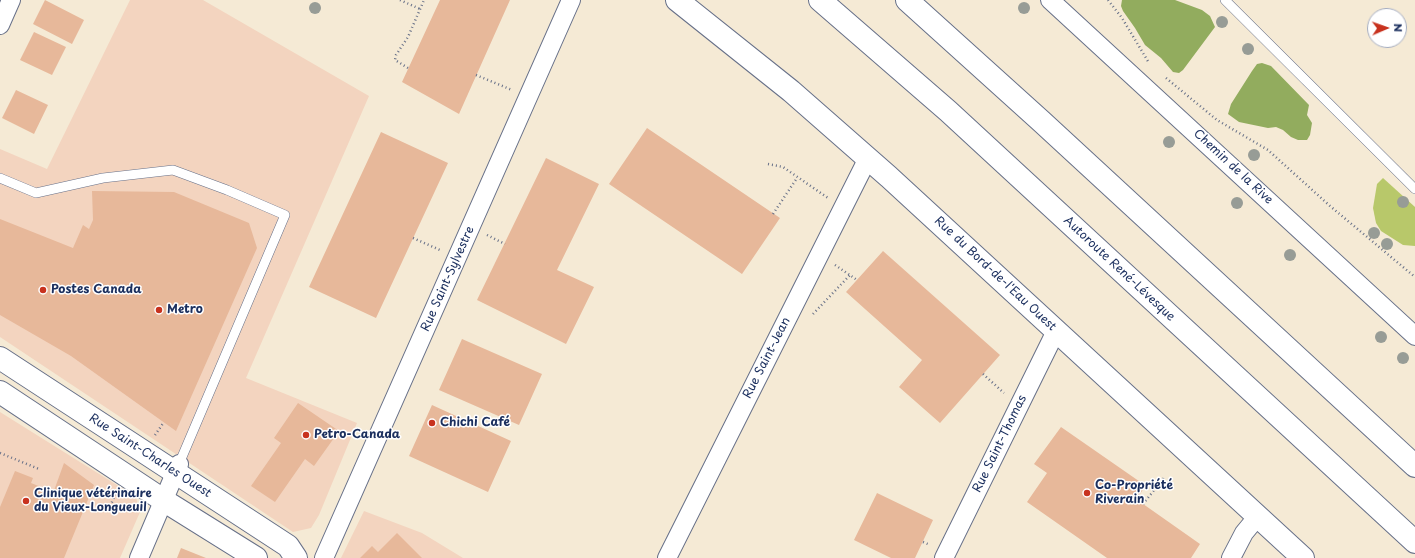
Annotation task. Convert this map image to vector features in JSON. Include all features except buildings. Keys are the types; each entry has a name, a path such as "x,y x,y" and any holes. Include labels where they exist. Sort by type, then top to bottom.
{"main road":[{"name":"Rue du Bord-de-l'Eau Ouest","path":"677,0 791,91 868,158 1303,558"},
{"name":"Autoroute René-Lévesque","path":"820,0 948,111 1415,542"},
{"path":"907,0 1415,466"},
{"name":"Rue Saint-Charles Ouest","path":"0,358 177,468 288,546 296,558"},
{"path":"0,392 163,500 256,558"}],"street":[{"path":"0,25 11,0"},
{"name":"Rue Saint-Sylvestre","path":"324,558 572,0"},
{"name":"Chemin de la Rive","path":"1050,0 1415,336"},
{"name":"Rue Saint-Jean","path":"667,558 868,158"},
{"name":"Rue Saint-Thomas","path":"944,558 1056,331"},
{"path":"139,558 177,468"},
{"path":"1230,558 1244,533 1258,516"}],"lane":[{"path":"1225,0 1415,189"},
{"path":"0,178 36,193 103,178 173,170 227,190 285,215 177,468"}],"path":[{"path":"400,0 420,9"},
{"path":"408,68 396,60 396,55 408,37 424,0"},
{"path":"1108,0 1122,18 1153,67"},
{"path":"476,75 529,96"},
{"name":"Chemin de la Rive","path":"1164,76 1217,120 1268,150 1330,206 1415,277"},
{"path":"768,164 783,168 842,208"},
{"path":"773,214 797,178"},
{"path":"413,238 457,258"},
{"path":"818,256 850,274 857,280"},
{"path":"811,317 850,274"},
{"path":"983,374 1019,406"},
{"path":"151,440 164,422"},
{"path":"0,453 38,469"},
{"path":"1143,504 1164,478"}],"shaded area":[{"path":"130,0 203,0 369,96 246,378 357,423 319,515 311,528 293,532 0,337 0,149 47,169"},
{"path":"0,412 136,497 140,512 120,558 0,558"},
{"path":"364,511 422,533 463,558 341,558"}],"green space":[{"path":"1122,0 1175,0 1202,10 1210,16 1215,27 1183,70 1179,73 1173,72 1161,58 1145,45 1123,11 1121,6"},
{"path":"1262,63 1271,66 1309,105 1307,115 1312,123 1310,135 1307,140 1298,140 1276,127 1268,128 1239,122 1228,114 1231,104 1252,71 1257,64"},
{"path":"1383,178 1415,207 1415,246 1403,245 1381,231 1376,223 1373,208 1377,184"}],"place":[{"name":"Postes Canada","path":"43,290"},
{"name":"Metro","path":"159,310"},
{"name":"Chichi Café","path":"432,423"},
{"name":"Petro-Canada","path":"306,435"},
{"name":"Co-Propriété Riverain","path":"1087,493"},
{"name":"Clinique vétérinaire du Vieux-Longueuil","path":"26,501"}]}
